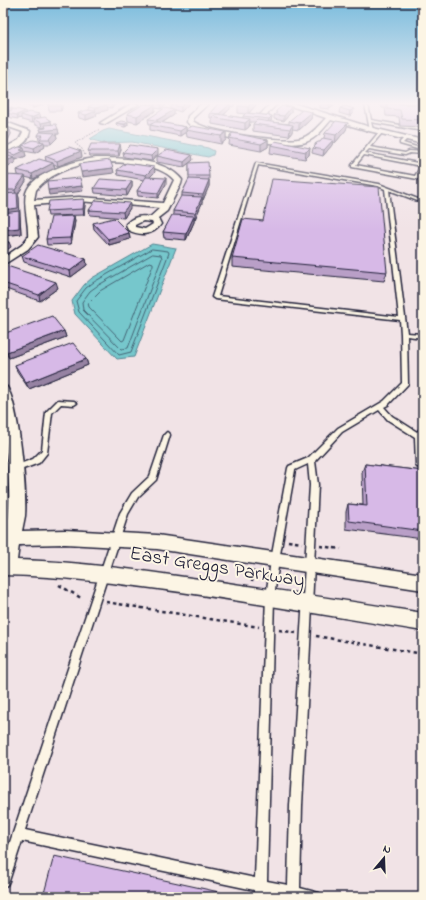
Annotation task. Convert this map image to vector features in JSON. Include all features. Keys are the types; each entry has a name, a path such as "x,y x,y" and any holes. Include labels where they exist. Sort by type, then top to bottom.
{"street":[{"path":"3,151 14,146"},
{"path":"3,262 25,247 33,237 29,195 32,188 37,183 72,165 88,161 112,160 153,166 172,173 178,180 163,211 152,219"},
{"path":"30,203 79,199 166,206"},
{"path":"3,390 9,410 17,490 18,516 8,538 5,566"},
{"name":"East Greggs Parkway","path":"8,538 65,537 157,542 423,582"},
{"name":"East Greggs Parkway","path":"5,566 50,568 103,573 250,594 423,622"}],"lane":[{"path":"412,146 423,149"},
{"path":"423,157 368,148 354,166 423,179"},
{"path":"406,154 409,152 423,153"},
{"path":"363,154 423,166 416,178"},
{"path":"403,319 358,312 215,297 257,164 357,181 387,188 423,202"},
{"path":"260,897 270,598 275,560 292,468 311,460 340,430 386,403 405,384 403,319 387,188"},
{"path":"404,334 423,336"},
{"path":"14,469 36,461 45,452 49,412 60,402 74,403"},
{"path":"380,407 390,418 420,437"},
{"path":"423,430 420,437 420,465 423,465"},
{"path":"3,881 114,539 124,513 135,494 153,478 167,435"},
{"path":"294,895 296,806 314,485 311,460"},
{"path":"18,834 261,884 294,895 314,897"}],"path":[{"path":"78,146 82,149 88,161"},
{"path":"250,594 255,557"},
{"path":"106,602 423,654"}],"water":[{"path":"152,146 198,146 208,148 214,151 213,155 208,157"},
{"path":"152,244 176,248 134,357 117,359 75,314 72,301 84,285 92,278"}],"building":[{"path":"26,146 37,146 34,148"},
{"path":"90,146 119,146 118,151 88,151"},
{"path":"129,146 158,149 151,156 123,152"},
{"path":"276,146 300,146 310,148 306,152"},
{"path":"315,146 328,146 324,150 313,148"},
{"path":"19,147 24,148 20,150 24,151 15,155 6,152"},
{"path":"69,147 81,151 57,161 45,156"},
{"path":"166,150 192,155 184,162 157,156"},
{"path":"3,154 14,158 3,162"},
{"path":"39,159 53,163 32,174 17,170"},
{"path":"110,160 113,168 81,172 79,164"},
{"path":"208,162 209,176 189,176 189,163"},
{"path":"126,163 154,167 146,175 117,170"},
{"path":"5,175 25,176 15,190 3,190 3,178"},
{"path":"146,177 166,178 158,193 137,191"},
{"path":"80,178 82,186 48,190 47,181"},
{"path":"100,179 132,181 126,190 94,188"},
{"path":"189,179 209,180 203,195 182,193"},
{"path":"272,179 379,187 387,272 232,258 243,219 263,221"},
{"path":"17,193 18,208 3,210 3,194"},
{"path":"181,196 202,197 195,213 173,211"},
{"path":"84,199 83,209 47,211 49,201"},
{"path":"96,200 130,203 123,212 89,210"},
{"path":"19,211 19,228 3,230 3,213"},
{"path":"172,215 194,216 186,234 163,232"},
{"path":"74,216 70,238 46,239 51,217"},
{"path":"114,218 129,233 108,239 93,223"},
{"path":"3,240 9,242 3,246"},
{"path":"38,245 86,259 70,271 22,256"},
{"path":"7,266 56,282 39,295 3,283 3,269"},
{"path":"52,316 64,331 7,352 3,346 3,334"},
{"path":"73,343 86,359 26,383 15,365"},
{"path":"365,464 423,471 423,531 349,521 348,504 367,506"},
{"path":"54,856 242,897 43,897"}]}
